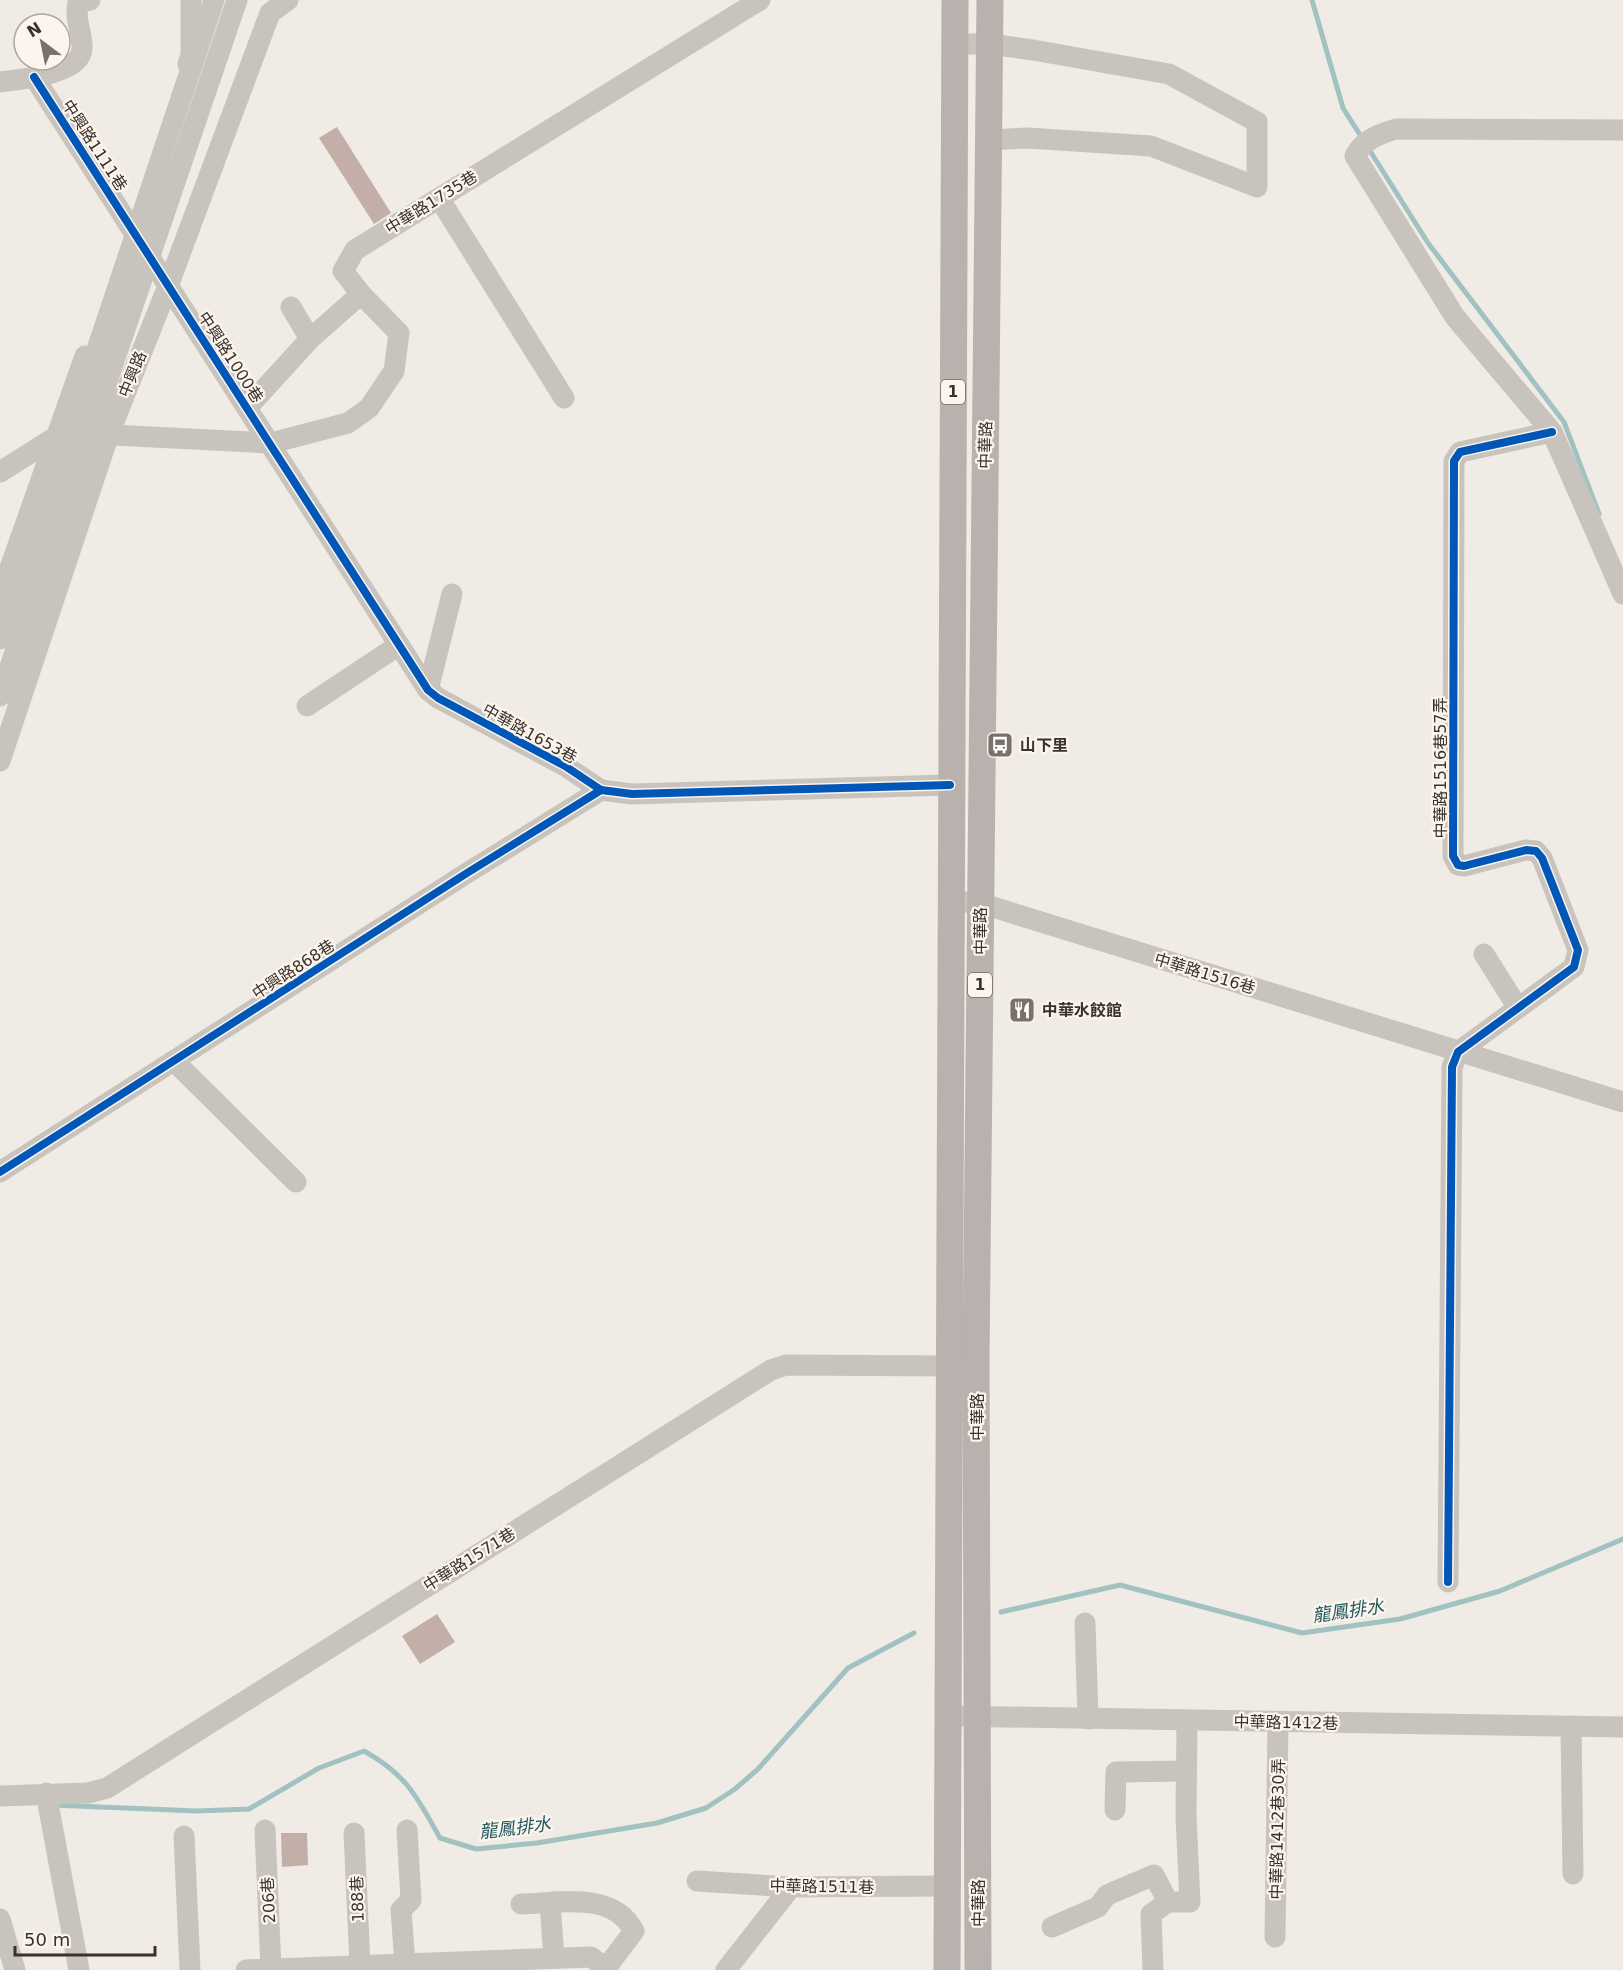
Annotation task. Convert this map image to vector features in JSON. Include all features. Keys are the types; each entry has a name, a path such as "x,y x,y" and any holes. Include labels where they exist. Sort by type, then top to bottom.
{"main road":[{"name":"中華路","path":"947,1970 950,785 955,0"},
{"name":"中華路","path":"978,1970 976,1360 990,0"},
{"path":"950,785 981,784"}],"street":[{"path":"0,82 34,77 70,67 78,59 82,50 75,15 78,3 90,0"},
{"path":"191,0 191,55"},
{"path":"0,596 54,438 133,229 191,55 206,0"},
{"path":"0,639 214,0"},
{"name":"中興路","path":"0,696 237,0"},
{"name":"中興路","path":"0,761 109,434 168,286 270,13 288,0"},
{"name":"中華路1735巷","path":"271,443 348,423 369,408 394,371 399,333 361,294 343,271 355,249 760,0"},
{"path":"955,44 990,44 1169,74 1257,122 1257,186 1151,146 1028,138 988,140"},
{"name":"中興路1111巷","path":"34,77 168,286"},
{"path":"1623,130 1396,129 1365,144 1355,156 1455,317 1552,432 1623,594"},
{"path":"439,198 564,398"},
{"name":"中興路1000巷","path":"168,286 271,443"},
{"path":"248,407 310,339 361,294"},
{"path":"291,308 310,339"},
{"name":"中華路1516巷57弄","path":"1458,1052 1574,967 1578,950 1542,858 1536,851 1526,850 1464,866 1458,865 1454,856 1454,461 1460,452 1552,432"},
{"path":"0,472 54,438 73,433 271,443"},
{"name":"中華路1653巷","path":"271,443 428,690 438,698 565,766 601,790 632,794 950,785"},
{"path":"428,690 452,594"},
{"path":"307,706 399,645"},
{"name":"中興路868巷","path":"0,1172 467,873 601,790"},
{"name":"中華路1516巷","path":"951,901 981,903 1623,1102"},
{"path":"1484,954 1518,1008"},
{"path":"1448,1582 1452,1067 1458,1052"},
{"path":"174,1061 296,1182"},
{"name":"中華路1571巷","path":"0,1796 48,1801 107,1788 771,1370 786,1365 949,1366"},
{"path":"1085,1623 1088,1719"},
{"name":"中華路1412巷","path":"948,1716 1623,1727"},
{"path":"1154,1970 1151,1914 1168,1902 1190,1902 1186,1771 1187,1721"},
{"name":"中華路1412巷30弄","path":"1275,1936 1278,1722"},
{"path":"1571,1726 1573,1874"},
{"path":"1115,1810 1116,1772 1186,1771"},
{"path":"48,1801 79,1970"},
{"name":"206巷","path":"265,1830 271,1969"},
{"path":"405,1964 401,1910 411,1900 407,1830"},
{"name":"188巷","path":"354,1833 365,1967"},
{"path":"184,1836 190,1970"},
{"path":"1052,1927 1098,1907 1107,1895 1154,1875 1168,1902"},
{"name":"中華路1511巷","path":"697,1881 791,1887 948,1886"},
{"path":"726,1970 791,1887"},
{"path":"246,1970 591,1957 607,1969 634,1931 627,1918 601,1902 521,1904"},
{"path":"550,1903 555,1958"},
{"path":"0,1919 15,1970"}],"building":[{"path":"337,127 391,213 374,224 319,138"},
{"path":"437,1614 455,1642 420,1664 402,1636"},
{"path":"281,1833 307,1833 308,1865 282,1867"}],"waterway":[{"path":"1312,0 1343,108 1362,138"},
{"path":"1367,146 1428,243 1564,422 1599,514"},
{"name":"龍鳳排水","path":"1001,1612 1120,1585 1302,1633 1400,1619 1500,1591 1623,1539"},
{"name":"龍鳳排水","path":"52,1805 197,1811 249,1809 319,1768 364,1751 391,1769 410,1788 440,1838 476,1849 537,1843 657,1823 706,1808 735,1789 758,1769 848,1668 914,1633"}],"cycle path":[{"path":"34,77 428,690 438,698 565,766 601,790 632,794 950,785"},
{"path":"1448,1582 1452,1067 1458,1052 1574,967 1578,950 1542,858 1536,851 1526,850 1464,866 1458,865 1453,856 1454,461 1460,452 1552,432"},
{"path":"0,1172 467,873 601,790"}],"place":[{"name":"山下里","path":"1000,745"},
{"name":"中華水餃館","path":"1022,1010"}]}
